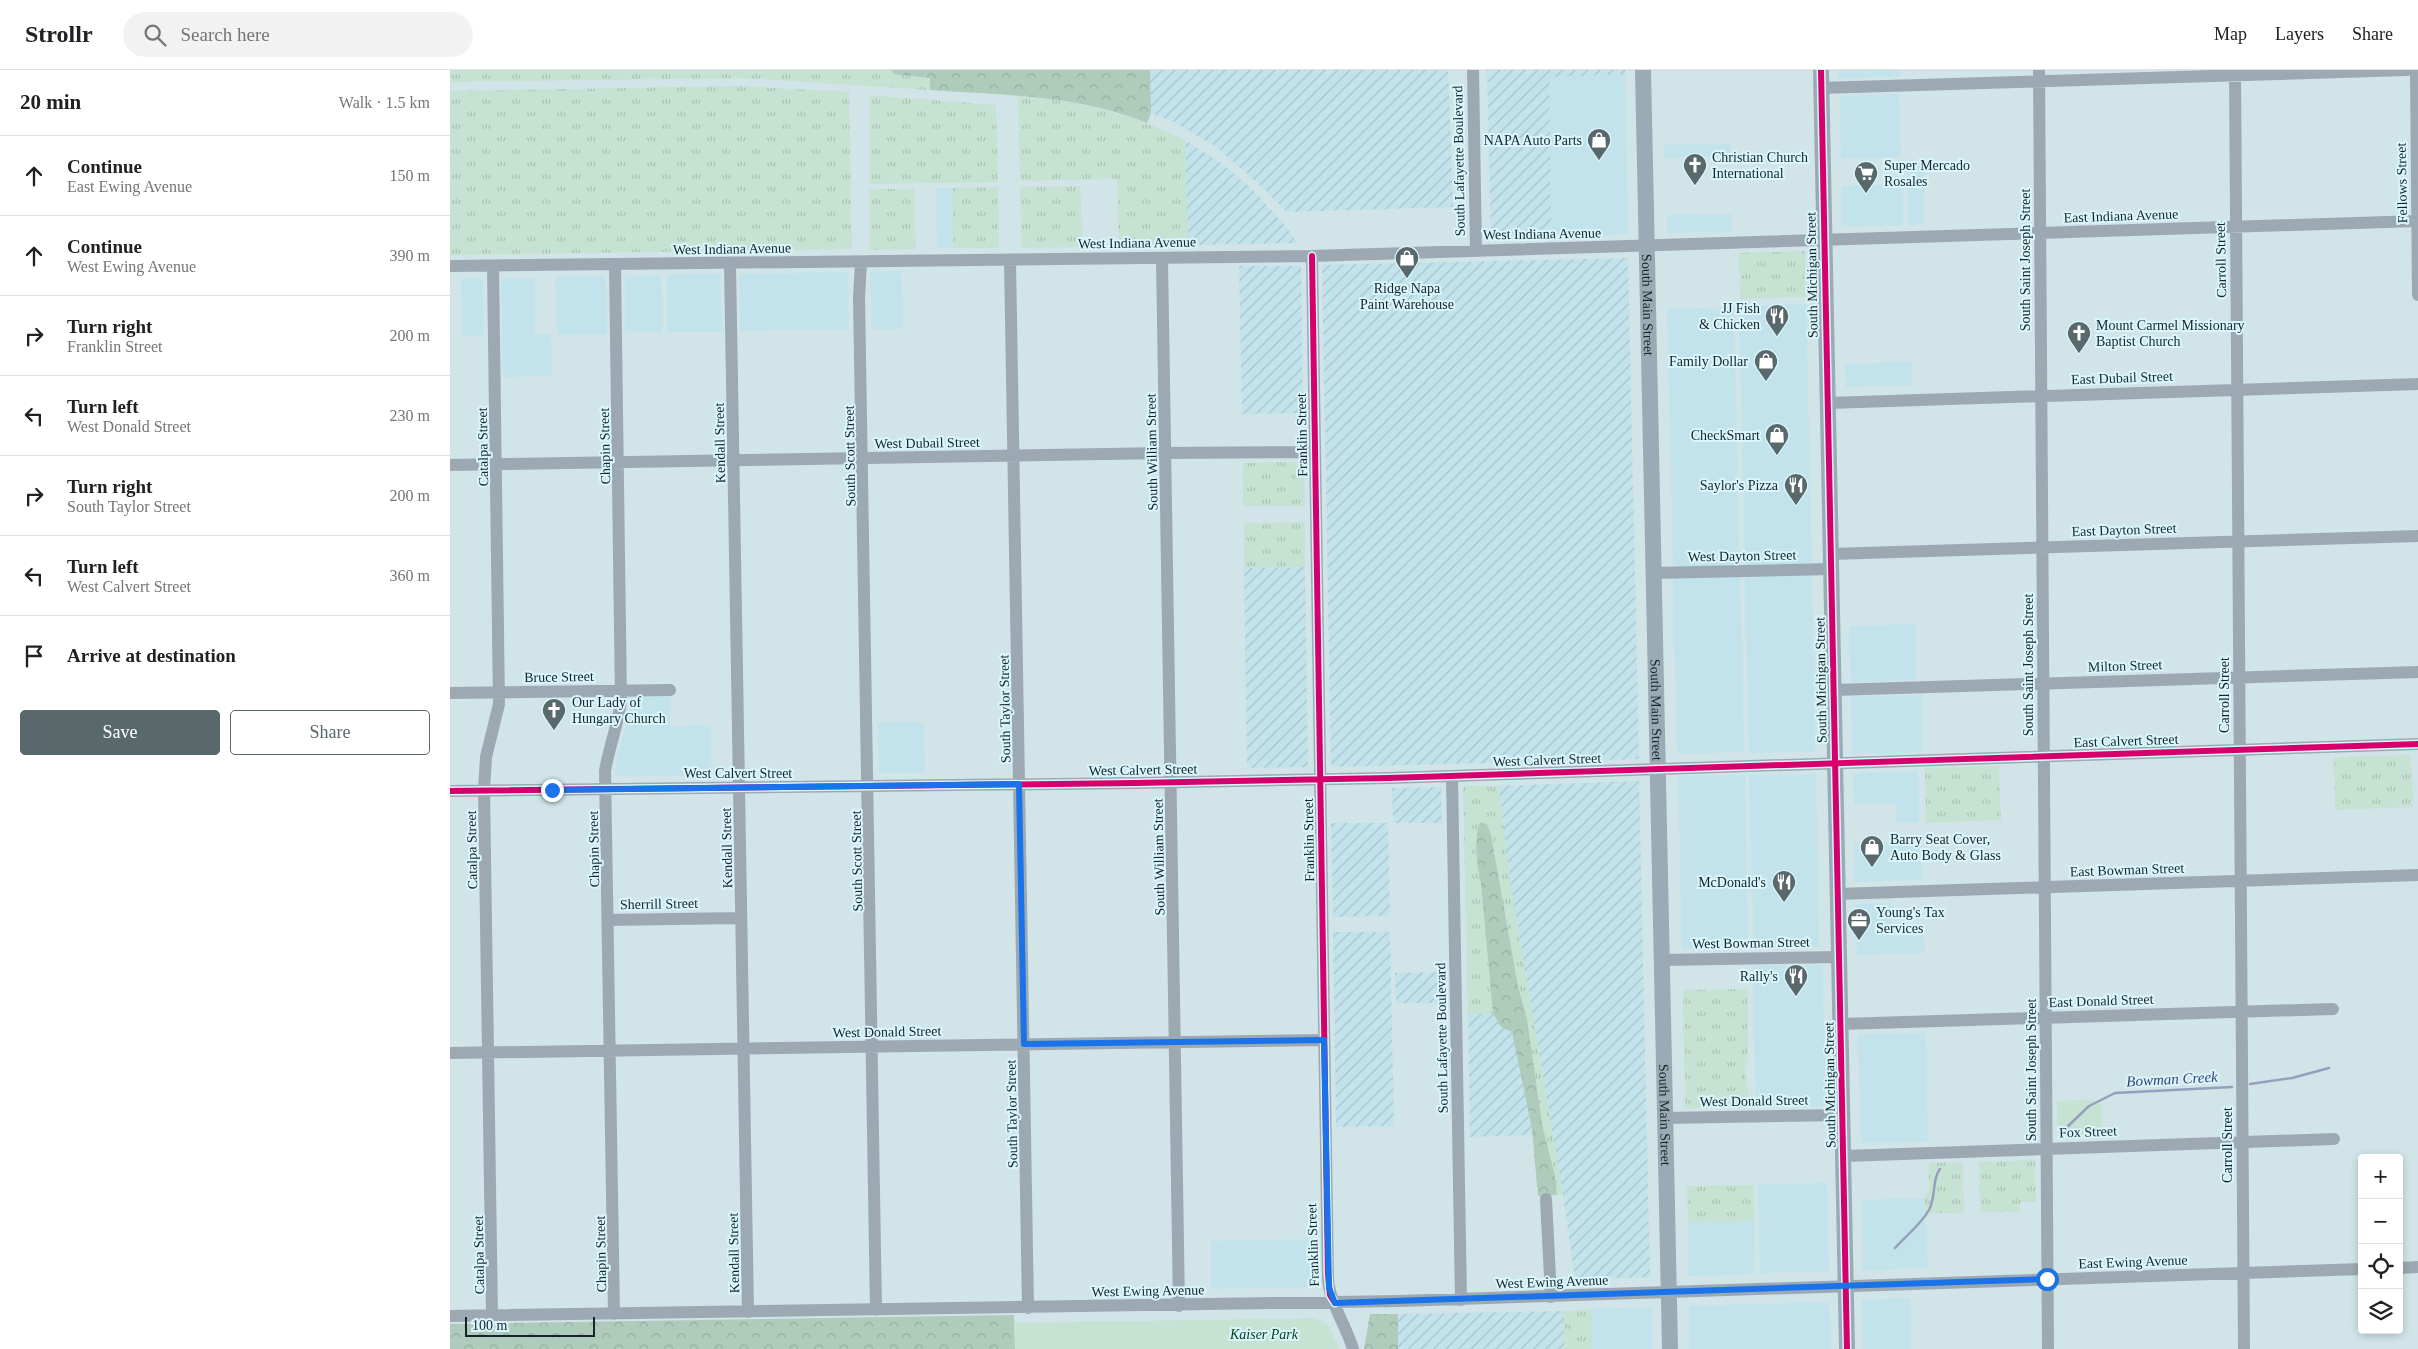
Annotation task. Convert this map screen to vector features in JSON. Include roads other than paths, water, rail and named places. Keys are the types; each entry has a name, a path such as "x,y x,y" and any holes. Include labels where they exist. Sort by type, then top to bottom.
{"main road":[{"name":"South Main Street","path":"1643,70 1670,1349"},
{"name":"South Michigan Street","path":"1821,70 1847,1349"}],"street":[{"name":"South Lafayette Boulevard","path":"1472,70 1476,251"},
{"path":"1821,88 2039,76 2407,70"},
{"name":"Fellows Street","path":"2416,70 2418,295"},
{"name":"Carroll Street","path":"2235,73 2244,1349"},
{"name":"South Saint Joseph Street","path":"2039,76 2048,1349"},
{"name":"East Indiana Avenue","path":"1824,240 2418,221"},
{"name":"West Indiana Avenue","path":"450,266 615,266 1312,256 1824,240"},
{"name":"Franklin Street","path":"1312,256 1329,1288 1353,1349"},
{"name":"South William Street","path":"1162,258 1179,1306"},
{"name":"South Taylor Street","path":"1010,260 1028,1308"},
{"name":"South Scott Street","path":"861,262 862,459 876,1310"},
{"name":"Kendall Street","path":"730,264 748,1312"},
{"name":"Catalpa Street","path":"492,1315 484,790 486,757 498,714 499,693 493,266"},
{"name":"Chapin Street","path":"614,1314 606,789 607,759 619,720 621,691 615,266"},
{"name":"East Dubail Street","path":"1828,403 2418,384"},
{"name":"West Dubail Street","path":"450,465 1315,452"},
{"name":"East Dayton Street","path":"1831,562 2042,548 2418,536"},
{"name":"West Dayton Street","path":"1653,573 1831,562"},
{"name":"Milton Street","path":"1834,690 2418,672"},
{"name":"Bruce Street","path":"450,693 670,690"},
{"name":"East Calvert Street","path":"1835,763 2418,744"},
{"name":"West Calvert Street","path":"450,791 1320,779 1835,763"},
{"name":"South Lafayette Boulevard","path":"1452,776 1462,1300"},
{"name":"East Bowman Street","path":"1837,894 2418,875"},
{"name":"Sherrill Street","path":"608,920 740,918"},
{"name":"West Bowman Street","path":"1662,960 1839,957"},
{"name":"East Donald Street","path":"1841,1024 2333,1009"},
{"name":"West Donald Street","path":"450,1053 1324,1040"},
{"name":"West Donald Street","path":"1665,1118 1843,1114"},
{"name":"Fox Street","path":"1844,1156 2334,1139"},
{"path":"1546,1199 1551,1296"},
{"path":"2403,1268 2418,1267"},
{"name":"East Ewing Avenue","path":"1846,1285 2358,1269"},
{"name":"West Ewing Avenue","path":"450,1316 1335,1303 1846,1285"}],"waterway":[{"name":"Bowman Creek","path":"2250,1084 2292,1078 2329,1068"},
{"name":"Bowman Creek","path":"2065,1129 2089,1106 2115,1093 2232,1087"},
{"name":"Bowman Creek","path":"1895,1248 1918,1225 1929,1210 1933,1200 1936,1178 1940,1169"}],"place":[{"name":"NAPA Auto Parts","path":"1599,161"},
{"name":"Christian Church International","path":"1695,186"},
{"name":"Super Mercado Rosales","path":"1866,194"},
{"name":"Ridge Napa Paint Warehouse","path":"1407,279"},
{"name":"JJ Fish & Chicken","path":"1777,337"},
{"name":"Mount Carmel Missionary Baptist Church","path":"2079,354"},
{"name":"Family Dollar","path":"1766,382"},
{"name":"CheckSmart","path":"1777,456"},
{"name":"Saylor's Pizza","path":"1796,506"},
{"name":"Our Lady of Hungary Church","path":"554,731"},
{"name":"Barry Seat Cover, Auto Body & Glass","path":"1872,868"},
{"name":"McDonald's","path":"1784,903"},
{"name":"Young's Tax Services","path":"1859,941"},
{"name":"Rally's","path":"1796,997"}],"park label":[{"name":"Kaiser Park","path":"1264,1334"}]}
